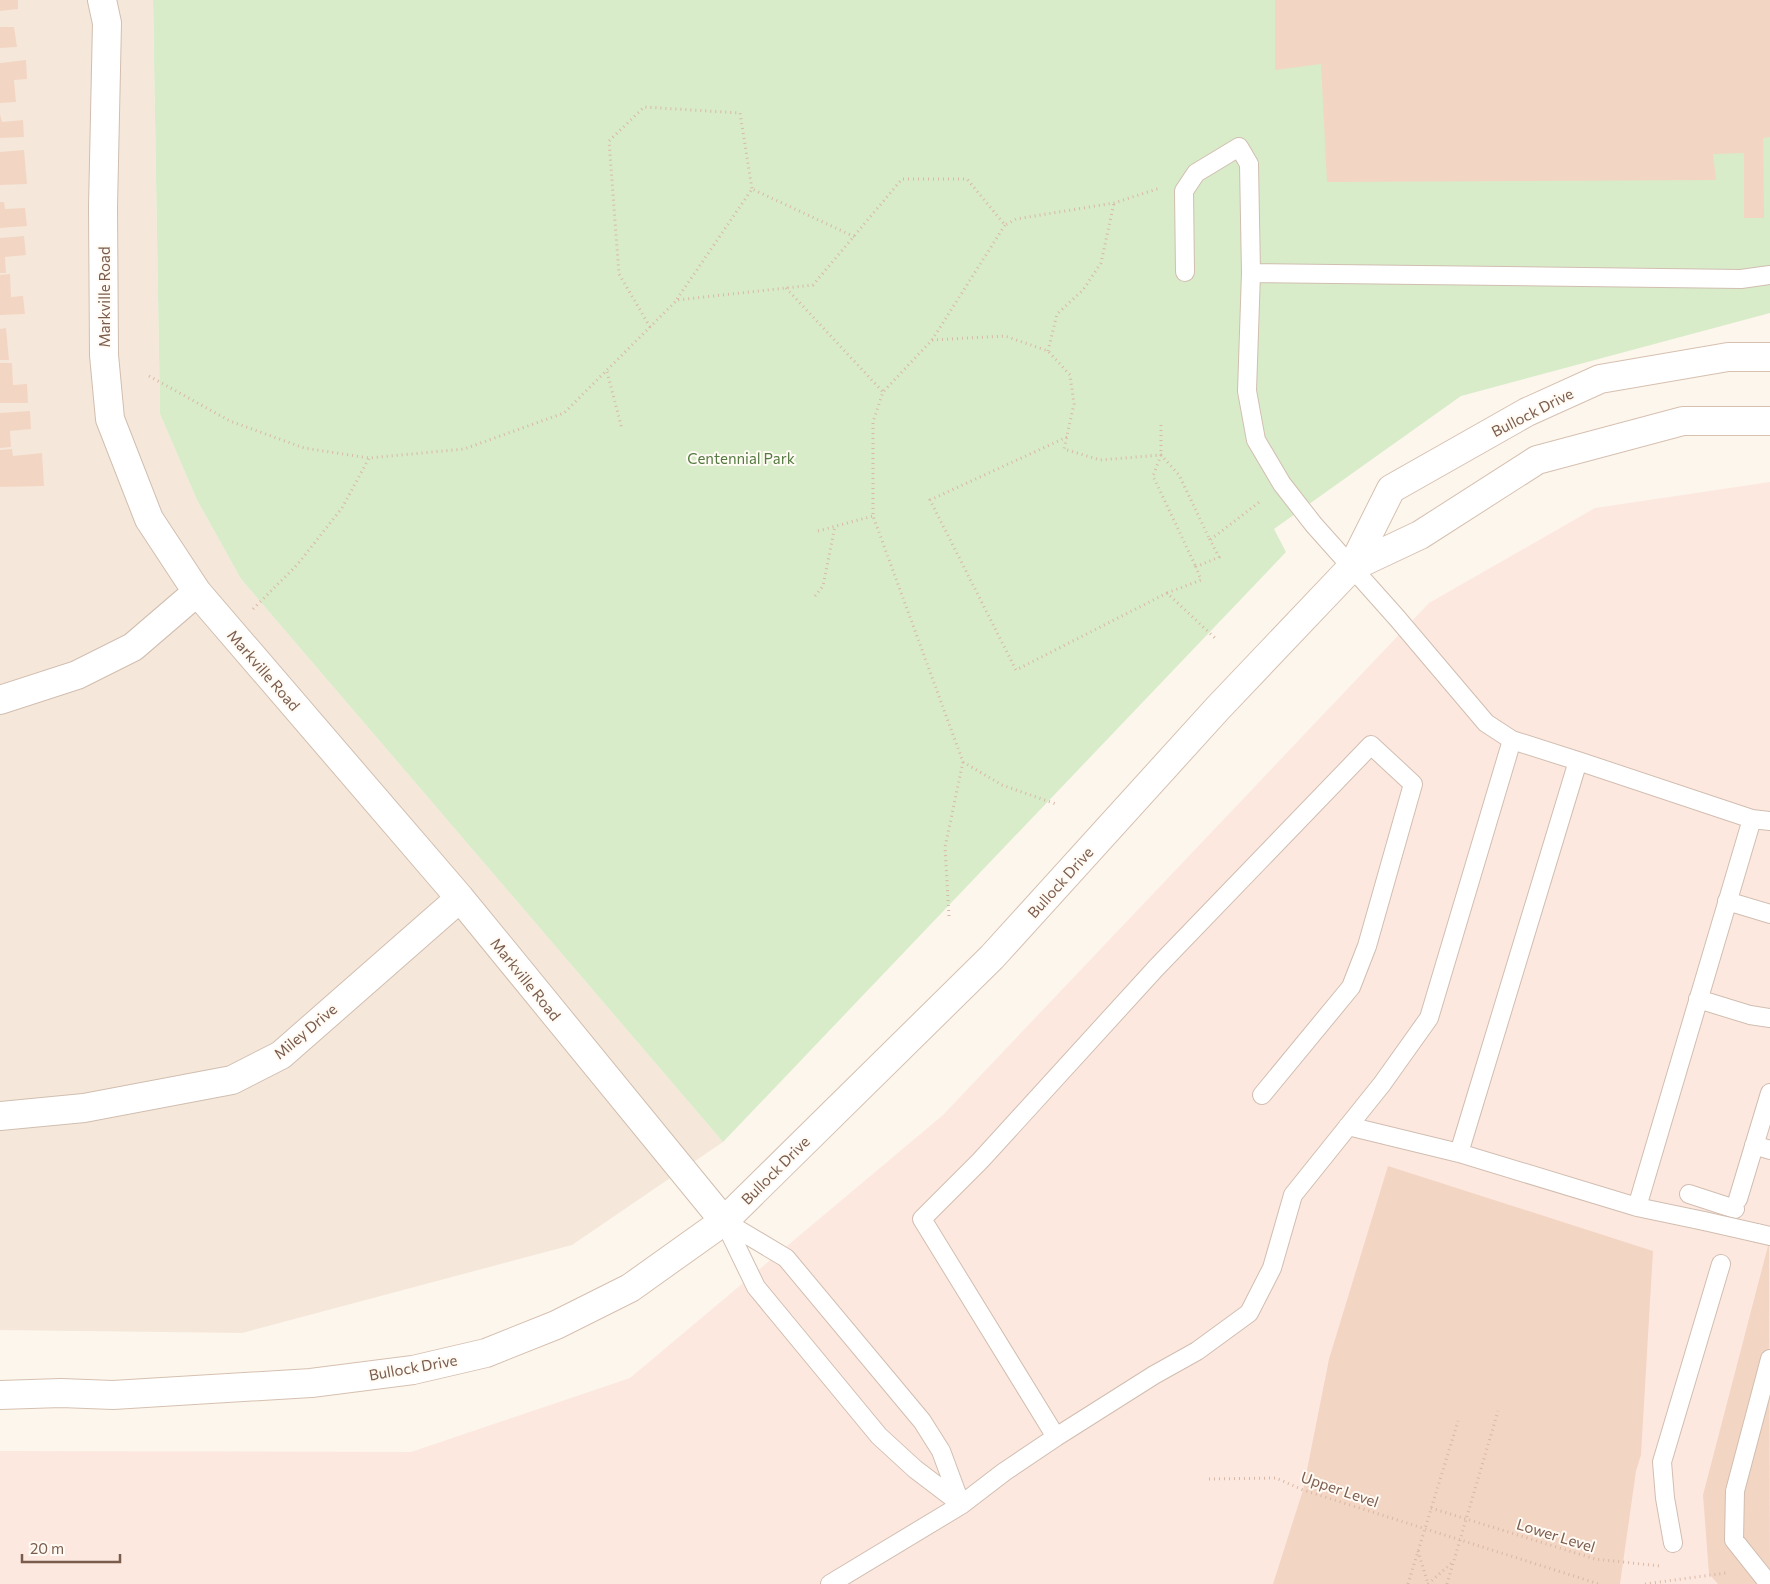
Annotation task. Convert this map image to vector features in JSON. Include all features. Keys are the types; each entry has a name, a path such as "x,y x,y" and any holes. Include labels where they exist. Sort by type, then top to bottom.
{"street":[{"name":"Markville Road","path":"102,0 107,23 103,207 104,355 110,420 149,519 197,592 460,898 724,1221"},
{"name":"Bullock Drive","path":"0,1395 113,1394 312,1383 413,1370 486,1353 556,1325 630,1288 724,1221 992,957 1218,708 1352,567 1391,490 1527,412 1600,379 1728,356 1770,357"},
{"name":"Bullock Drive","path":"1352,567 1420,535 1537,460 1683,421 1770,421"},
{"path":"0,700 77,676 133,647 197,592"},
{"name":"Miley Drive","path":"0,1116 84,1108 232,1080 281,1055 460,898"}],"lane":[{"path":"1185,272 1184,191 1196,174 1239,147 1249,164 1251,273 1247,390 1256,440 1282,484 1314,525 1486,723 1512,740 1752,819 1770,821"},
{"path":"1251,273 1741,279 1770,275"},
{"path":"830,1584 961,1504 1056,1437 1154,1375 1197,1351 1249,1313 1272,1268 1293,1195 1348,1126 1429,1018 1438,994 1512,740"},
{"path":"1056,1437 922,1219 980,1162 1156,968 1371,746 1413,784 1367,946 1350,987 1262,1095"},
{"path":"1459,1153 1578,761"},
{"path":"1636,1206 1752,819"},
{"path":"1728,901 1770,914"},
{"path":"1698,999 1750,1015 1770,1018"},
{"path":"1689,1194 1737,1204 1762,1148 1770,1093"},
{"path":"1348,1126 1459,1153 1636,1206 1763,1234"},
{"path":"724,1221 786,1258 922,1421 941,1451 961,1504"},
{"path":"724,1221 756,1287 879,1436 915,1469 961,1504"},
{"path":"1673,1543 1665,1498 1662,1462 1721,1264"},
{"path":"1769,1584 1734,1540 1735,1491 1770,1359"}],"path":[{"path":"149,376 230,421 304,448 369,458 464,449 564,413 650,327 677,300 752,189 740,113 644,107 609,141 619,274 650,327"},
{"path":"677,300 814,285 902,178 967,179 1005,225"},
{"path":"950,916 945,847 963,762 873,516 873,422 883,392 932,340 1005,225 1016,219 1114,203 1164,187"},
{"path":"752,189 855,237"},
{"path":"1048,351 1057,314 1083,290 1102,263 1114,203"},
{"path":"786,288 883,392"},
{"path":"932,340 1005,336 1048,351 1070,375 1074,404 1064,449 1100,460 1161,455"},
{"path":"606,371 622,429"},
{"path":"1067,437 930,500 1016,670 1167,592 1201,580 1153,476 1161,455 1161,426"},
{"path":"1161,455 1179,475 1219,557 1196,568"},
{"path":"231,631 297,565 314,544 342,508 369,458"},
{"path":"1208,535 1210,540 1282,484"},
{"path":"818,531 873,516"},
{"path":"815,596 823,586 825,579 835,526"},
{"path":"1167,592 1215,638"},
{"path":"963,762 1002,785 1056,804"},
{"path":"1447,1584 1498,1411"},
{"path":"1408,1584 1458,1421"},
{"name":"Upper Level","path":"1209,1480 1276,1478 1303,1490 1599,1584"},
{"name":"Lower Level","path":"1431,1508 1595,1559 1669,1567"},
{"path":"1418,1551 1428,1584 1454,1560"},
{"path":"1645,1584 1758,1570"}],"shaded area":[{"path":"0,0 153,0 160,414 197,500 241,579 723,1142 572,1245 242,1333 0,1330"},
{"path":"1770,482 1770,1584 0,1584 0,1451 411,1452 630,1378 943,1115 1429,603 1595,508"}],"green space":[{"name":"Centennial Park","path":"153,0 1770,0 1770,313 1461,396 1274,529 1286,552 723,1142 241,579 197,500 160,414"}],"building":[{"path":"0,0 18,0 18,9 0,11"},
{"path":"1275,0 1770,0 1770,137 1763,138 1764,218 1744,218 1744,153 1713,154 1716,180 1327,182 1321,64 1275,70"},
{"path":"0,27 14,27 17,47 0,48"},
{"path":"26,60 27,79 14,80 16,102 0,103 0,63"},
{"path":"0,114 2,122 23,120 24,137 0,138"},
{"path":"24,150 27,184 0,185 0,152"},
{"path":"0,202 4,202 5,209 25,208 27,226 0,228"},
{"path":"24,236 26,255 5,257 6,273 0,273 0,238"},
{"path":"10,274 11,297 23,296 25,314 0,315 0,275"},
{"path":"6,328 9,360 0,360 0,329"},
{"path":"0,363 12,363 13,385 27,384 28,403 0,403"},
{"path":"30,411 31,429 10,431 11,447 0,448 0,413"},
{"path":"12,449 13,456 42,453 44,486 0,487 0,450"},
{"path":"1388,1166 1653,1251 1641,1455 1636,1471 1620,1584 1273,1584 1303,1490 1329,1359"},
{"path":"1769,1242 1770,1584 1718,1584 1709,1574 1703,1495"}]}
